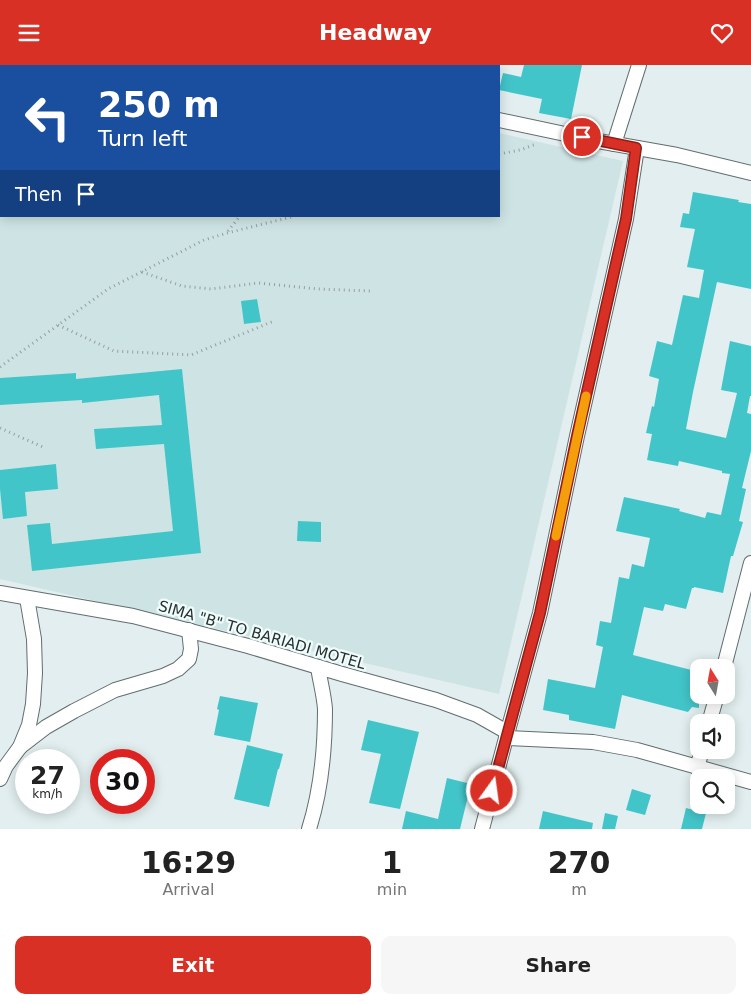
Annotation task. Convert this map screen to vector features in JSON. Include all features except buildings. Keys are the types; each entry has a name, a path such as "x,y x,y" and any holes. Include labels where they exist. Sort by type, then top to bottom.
{"street":[{"path":"614,144 639,65"},
{"path":"500,120 677,155 751,173"},
{"path":"482,829 540,613 577,436 626,219 636,148"},
{"path":"726,659 749,580 751,563"},
{"name":"SIMA \"B\" TO BARIADI MOTEL","path":"0,593 133,615 248,646 436,700 477,715 506,735"},
{"path":"0,779 6,766 20,747 30,725 35,673 34,639 27,598"},
{"path":"20,747 46,727 115,690 163,676 178,669 189,659 191,649 189,630"},
{"path":"309,829 315,809 322,760 325,707 318,667"},
{"path":"506,735 593,742 637,750 751,782"},
{"path":"697,768 700,759"}],"path":[{"path":"500,154 520,150 538,143"},
{"path":"227,233 239,217"},
{"path":"0,367 108,289 142,271 204,240 291,217"},
{"path":"142,271 182,286 211,289 258,283 318,289 370,291"},
{"path":"57,325 114,351 191,355 274,321"},
{"path":"0,428 43,447"}],"shaded area":[{"path":"500,133 623,161 499,694 0,579 0,217 500,217"}],"slow traffic":[{"path":"556,536 586,396"}],"route":[{"path":"492,791 540,613 577,436 626,219 636,148 582,137"}]}
